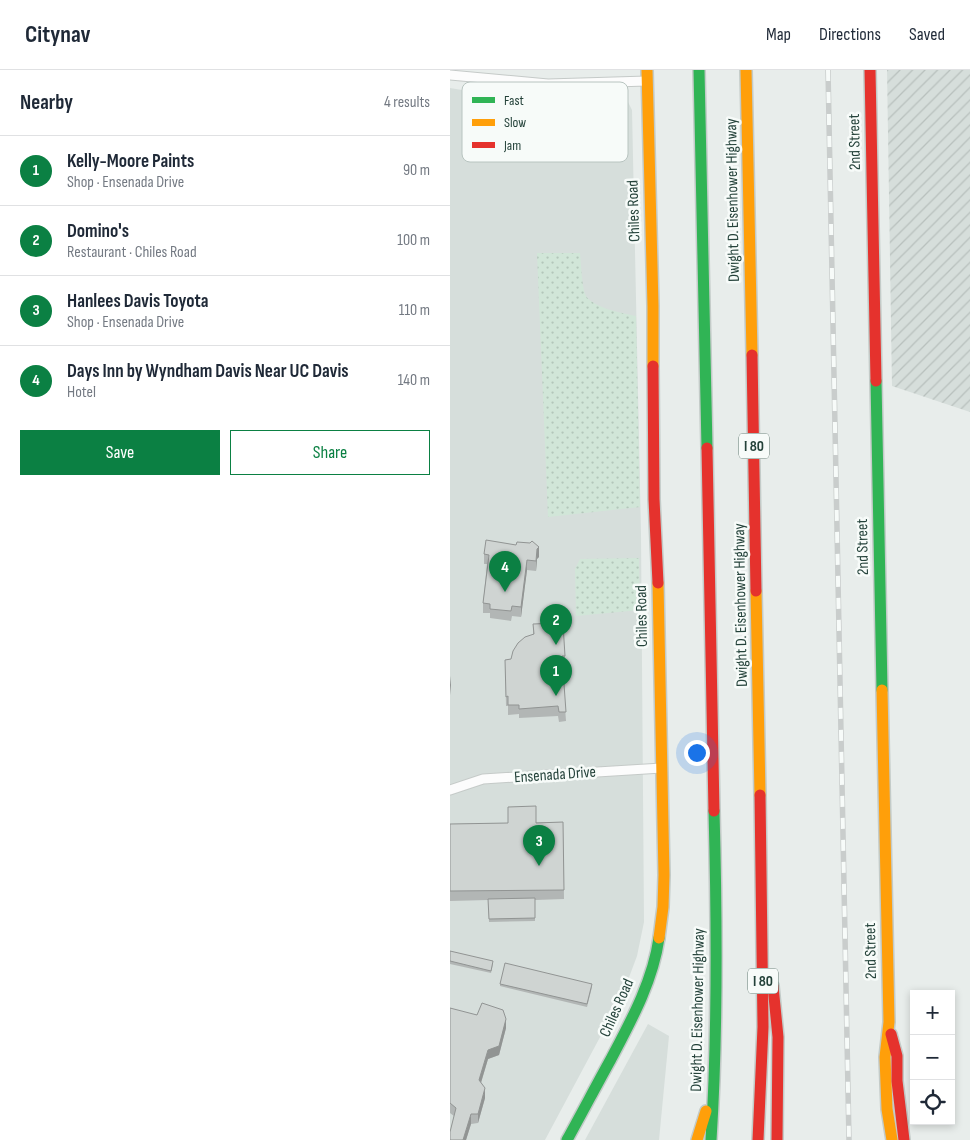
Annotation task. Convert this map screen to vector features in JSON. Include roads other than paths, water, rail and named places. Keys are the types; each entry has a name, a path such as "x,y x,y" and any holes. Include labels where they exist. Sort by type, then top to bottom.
{"main road":[{"name":"Dwight D. Eisenhower Highway","path":"700,70 716,883 715,1081 711,1140"},
{"name":"Dwight D. Eisenhower Highway","path":"746,70 761,821 763,1027 758,1140"},
{"name":"2nd Street","path":"870,70 889,1022 885,1057 887,1109 892,1140"},
{"name":"Chiles Road","path":"567,1140 630,1021 648,979 658,943 663,907 662,768 657,548 654,499 653,306 647,75"},
{"path":"761,821 767,925 778,1038 777,1140"},
{"name":"2nd Street","path":"889,1022 896,1056 904,1140"},
{"path":"697,1140 715,1081"}],"street":[{"path":"450,75 494,74 521,82"},
{"path":"570,82 647,75"},
{"name":"Ensenada Drive","path":"450,790 483,780 662,768"}],"railway":[{"path":"828,70 849,1140"}],"place":[{"name":"Days Inn by Wyndham Davis Near UC Davis","path":"505,592"},
{"name":"Domino's","path":"556,645"},
{"name":"Kelly-Moore Paints","path":"556,696"},
{"name":"Hanlees Davis Toyota","path":"539,866"}]}
